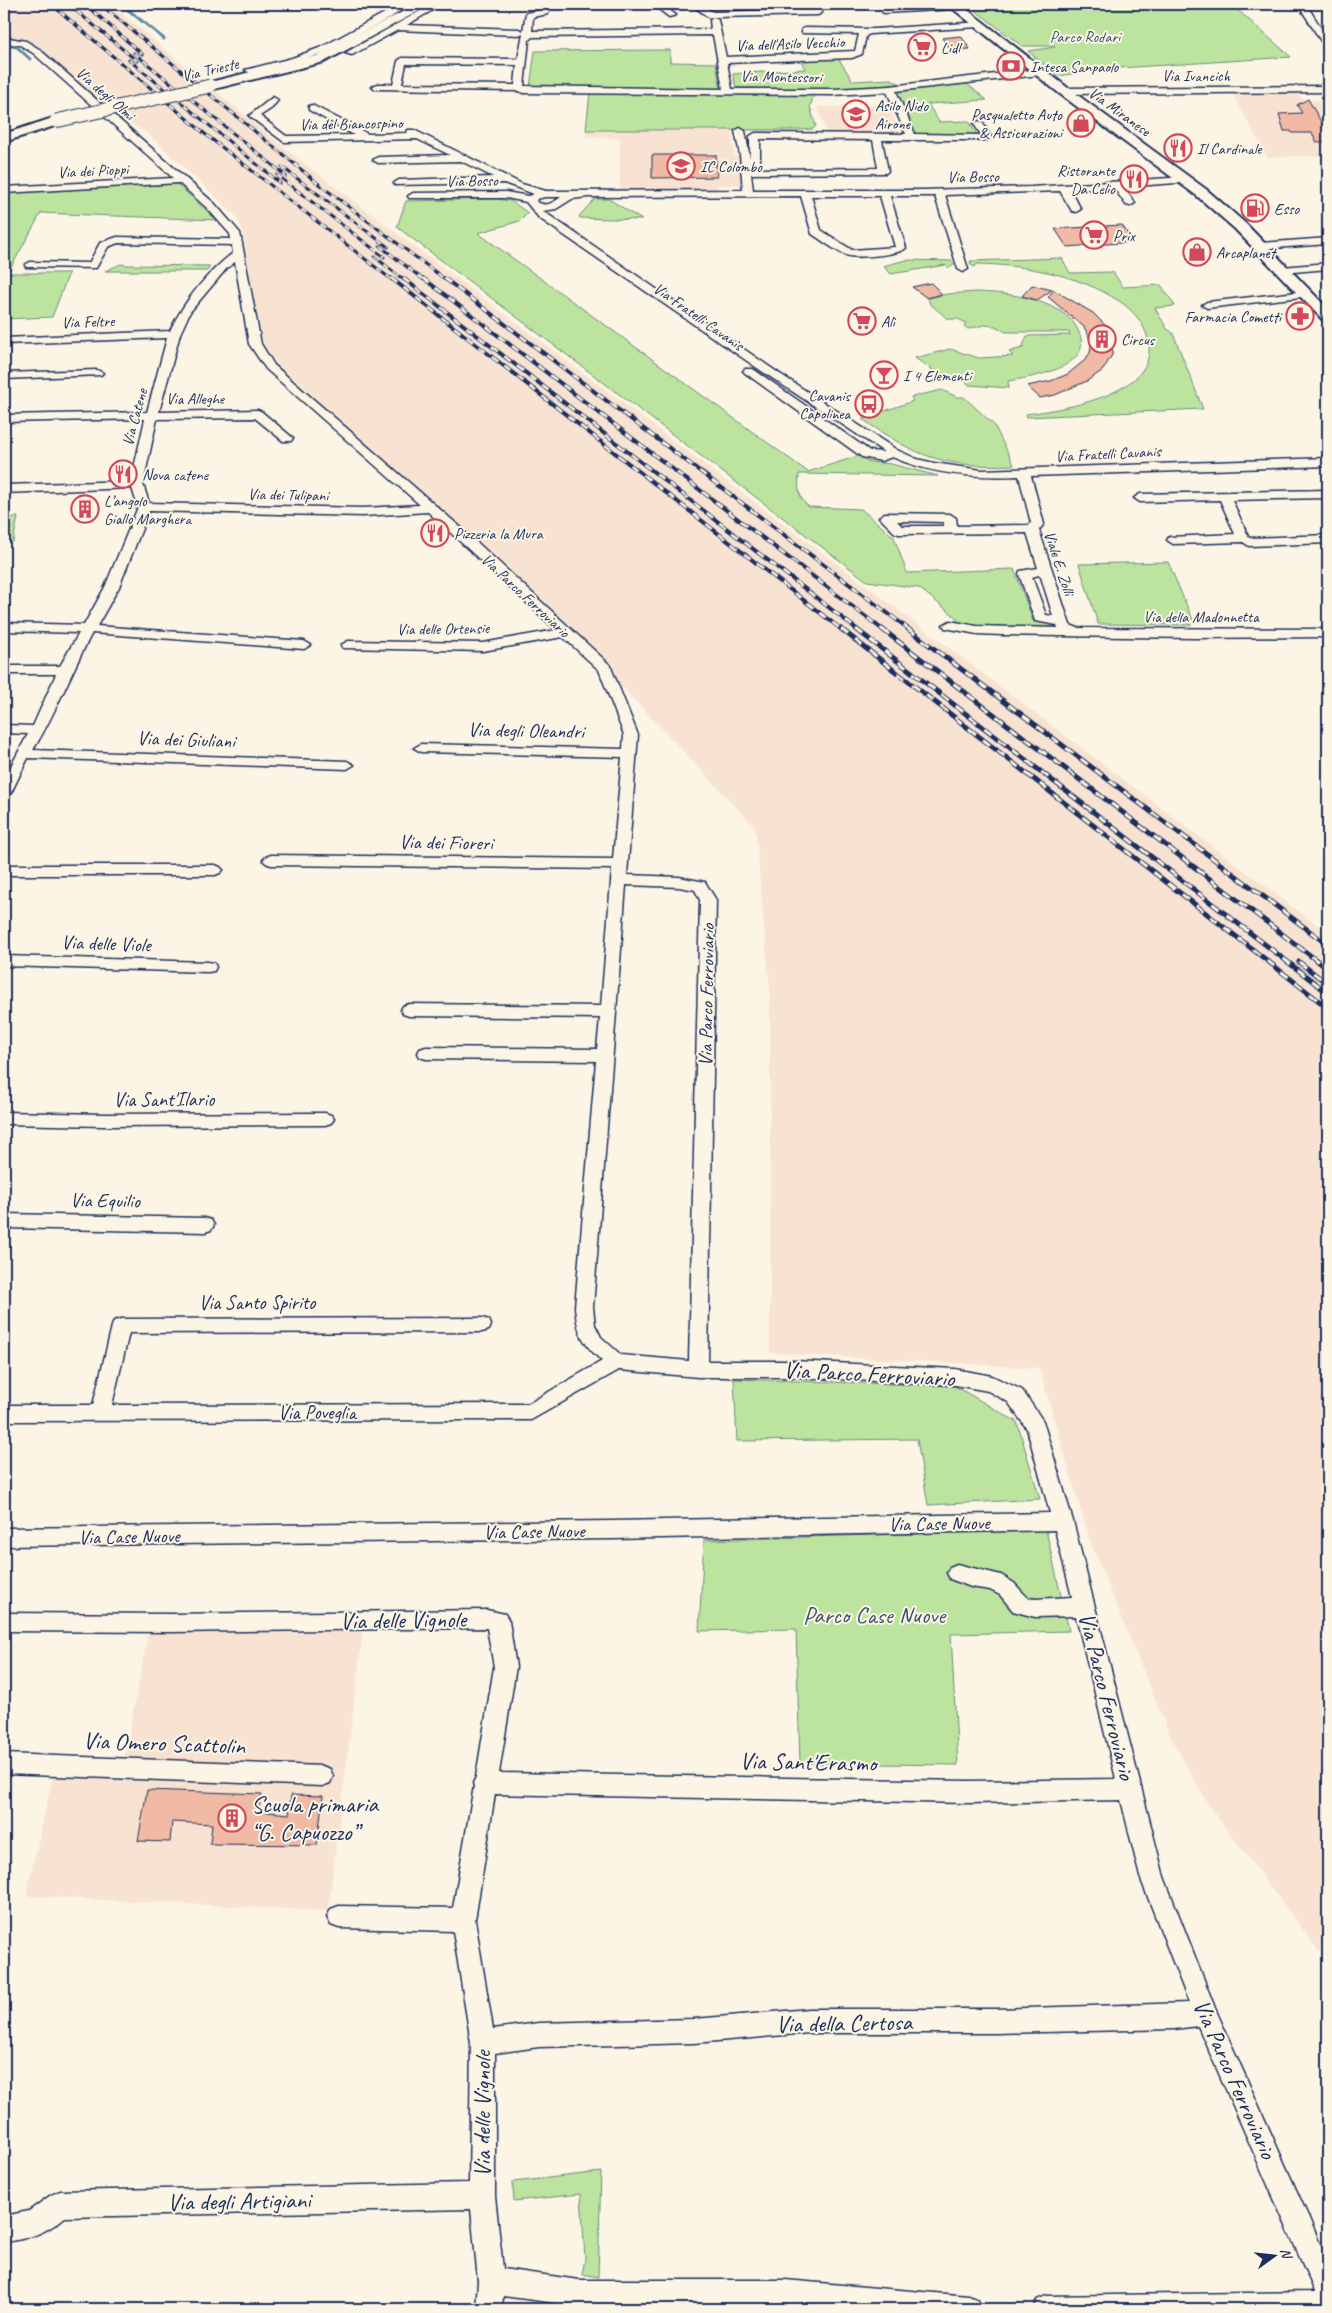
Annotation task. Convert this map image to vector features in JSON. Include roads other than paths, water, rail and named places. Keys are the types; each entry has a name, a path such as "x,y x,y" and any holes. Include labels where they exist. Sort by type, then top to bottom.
{"street":[{"path":"349,53 439,4"},
{"path":"656,4 672,15"},
{"path":"695,4 711,15 821,18"},
{"path":"1302,4 1328,46"},
{"path":"250,70 295,60 325,49 387,16 416,5"},
{"name":"Via Trieste","path":"4,138 62,119 307,63 339,50 416,5"},
{"name":"Via Miranese","path":"884,10 954,5 1064,91 1220,208 1328,316"},
{"path":"520,89 524,62 523,33 528,15 545,12"},
{"path":"711,15 723,60 728,91"},
{"name":"Via dell'Asilo Vecchio","path":"804,31 821,18 872,31 979,24"},
{"path":"396,28 523,33 716,32"},
{"name":"Via dell'Asilo Vecchio","path":"723,60 852,55 859,52 862,35 872,31"},
{"name":"Via degli Olmi","path":"4,40 23,44 36,51 183,180"},
{"path":"396,87 402,61 524,62"},
{"name":"Via Montessori","path":"377,86 833,92 890,89 1040,72"},
{"name":"Via Montessori","path":"409,94 514,95 520,89"},
{"path":"890,89 912,137"},
{"name":"Via Ivancich","path":"1064,91 1328,90"},
{"name":"Via del Biancospino","path":"273,100 269,106 254,116 284,139 418,136"},
{"path":"312,108 366,137"},
{"path":"877,137 883,171 755,172 755,136 912,137 987,138 979,124"},
{"path":"740,131 745,155 748,194"},
{"name":"Via Bosso","path":"418,136 502,181 535,204"},
{"name":"Via Bosso","path":"378,160 459,158"},
{"name":"Via dei Pioppi","path":"4,190 183,180"},
{"name":"Via Parco Ferroviario","path":"183,180 230,226 238,248 255,344 260,355 270,366 431,508 604,668 631,735 584,1307 586,1325 594,1342 616,1362 698,1369 794,1369 955,1377 992,1384 1015,1396 1036,1427 1063,1521 1152,1878 1205,2013 1328,2291"},
{"name":"Via Bosso","path":"399,183 502,181 549,194 805,194 1063,188 1185,180"},
{"path":"1117,185 1130,203"},
{"path":"1063,188 1076,209"},
{"path":"940,192 963,269"},
{"path":"805,194 816,232 843,250 854,254 895,251 901,248 884,193"},
{"name":"Via Bosso","path":"549,194 559,203"},
{"name":"Via Bosso","path":"535,204 549,194"},
{"name":"Via Bosso","path":"413,196 506,195 535,204 559,203 588,194"},
{"name":"Via Fratelli Cavanis","path":"559,203 558,216 570,233"},
{"name":"Via Fratelli Cavanis","path":"535,204 570,233 880,446 913,462 952,471 982,474 1328,462"},
{"name":"Via Fratelli Cavanis","path":"535,204 533,220 854,445 872,456 883,457 893,453"},
{"path":"30,265 92,266 104,245 117,240 238,248"},
{"path":"1260,246 1328,241"},
{"name":"Via Catene","path":"136,484 152,414 174,334 185,311 238,248"},
{"path":"1282,270 1328,266"},
{"path":"1207,305 1306,294"},
{"name":"Via Feltre","path":"4,341 174,334"},
{"path":"4,376 97,373"},
{"name":"Via Alleghe","path":"4,418 152,414 258,414 287,438"},
{"name":"Via Fratelli Cavanis","path":"854,445 868,449 880,446"},
{"name":"Viale E. Zolli","path":"1024,473 1038,524 1032,529 1064,627 1073,631"},
{"path":"4,490 136,484 144,507 112,587 65,670 38,730 23,754 4,793"},
{"path":"1140,498 1328,494"},
{"path":"1173,540 1243,538 1224,496"},
{"name":"Via dei Tulipani","path":"144,507 363,512 431,508"},
{"path":"951,530 1032,529"},
{"path":"1249,542 1328,539"},
{"path":"1047,575 1041,571 1025,574 1040,618 1056,621 1060,616"},
{"path":"4,626 88,629 304,645"},
{"name":"Via della Madonnetta","path":"950,626 981,630 1193,634 1328,633"},
{"name":"Via delle Ortensie","path":"348,645 483,647 567,632"},
{"path":"4,670 65,670"},
{"path":"4,728 38,730"},
{"name":"Via degli Oleandri","path":"421,748 629,753"},
{"name":"Via dei Giuliani","path":"23,754 347,765"},
{"name":"Via dei Fioreri","path":"272,860 619,872"},
{"path":"4,870 215,870"},
{"name":"Via Parco Ferroviario","path":"619,872 700,886 708,900 698,1369"},
{"name":"Via delle Viole","path":"4,961 208,967"},
{"path":"409,1010 609,1012"},
{"path":"426,1053 605,1055"},
{"name":"Via Sant'Ilario","path":"4,1118 104,1120 325,1119"},
{"name":"Via Equilio","path":"4,1221 206,1225"},
{"name":"Via Santo Spirito","path":"101,1412 121,1326 482,1325"},
{"name":"Via Poveglia","path":"4,1413 531,1412 616,1362"},
{"name":"Via Case Nuove","path":"4,1537 622,1530 1063,1521"},
{"path":"957,1573 971,1578 994,1581 1007,1588 1020,1604 1035,1608 1084,1606"},
{"name":"Via delle Vignole","path":"4,1622 171,1623 487,1619 498,1621 505,1667 484,1783 463,1920 483,2043 482,2196 491,2281 489,2309"},
{"name":"Via Omero Scattolin","path":"4,1764 322,1776"},
{"name":"Via Sant'Erasmo","path":"484,1783 968,1792 1131,1789"},
{"path":"339,1917 463,1920"},
{"name":"Via della Certosa","path":"483,2043 539,2035 694,2031 809,2020 996,2021 1174,2017 1205,2013"},
{"name":"Via degli Artigiani","path":"4,2229 25,2227 44,2219 60,2204 482,2196"},
{"path":"491,2281 579,2293 785,2292 969,2309"},
{"path":"1046,2309 1328,2305"}],"waterway":[{"path":"121,4 164,39"},
{"path":"4,45 17,47 30,59"}],"railway":[{"path":"51,4 205,134 392,280"},
{"path":"68,4 137,61"},
{"path":"85,4 142,54"},
{"path":"100,4 320,185 446,280"},
{"path":"134,53 286,176"},
{"path":"129,60 280,183"},
{"path":"282,167 388,247"},
{"path":"277,175 384,257"},
{"path":"380,246 424,280"},
{"path":"375,257 404,280"},
{"path":"391,278 842,630"},
{"path":"403,278 858,630"},
{"path":"423,278 883,630"},
{"path":"444,278 910,630"},
{"path":"841,629 1328,1008"},
{"path":"856,629 1328,993"},
{"path":"882,629 1328,969"},
{"path":"908,629 1328,945"},
{"path":"1299,962 1328,984"}],"place":[{"name":"Lidl","path":"922,47"},
{"name":"Intesa Sanpaolo","path":"1011,66"},
{"name":"Asilo Nido Airone","path":"856,114"},
{"name":"Pasqualetto Auto & Assicurazioni","path":"1081,123"},
{"name":"Il Cardinale","path":"1178,148"},
{"name":"IC Colombo","path":"681,166"},
{"name":"Ristorante Da Celio","path":"1134,179"},
{"name":"Esso","path":"1255,208"},
{"name":"Prix","path":"1094,235"},
{"name":"Arcaplanet","path":"1197,252"},
{"name":"Farmacia Cometti","path":"1300,316"},
{"name":"Alì","path":"862,321"},
{"name":"Circus","path":"1102,339"},
{"name":"I 4 Elementi","path":"884,375"},
{"name":"Cavanis Capolinea","path":"869,404"},
{"name":"Nova catene","path":"123,474"},
{"name":"L’angolo Giallo Marghera","path":"85,509"},
{"name":"Pizzeria la Mura","path":"435,533"},
{"name":"Scuola primaria “G. Capuozzo”","path":"232,1818"}],"park label":[{"name":"Parco Rodari","path":"1085,36"},
{"name":"Parco Case Nuove","path":"874,1615"}]}
